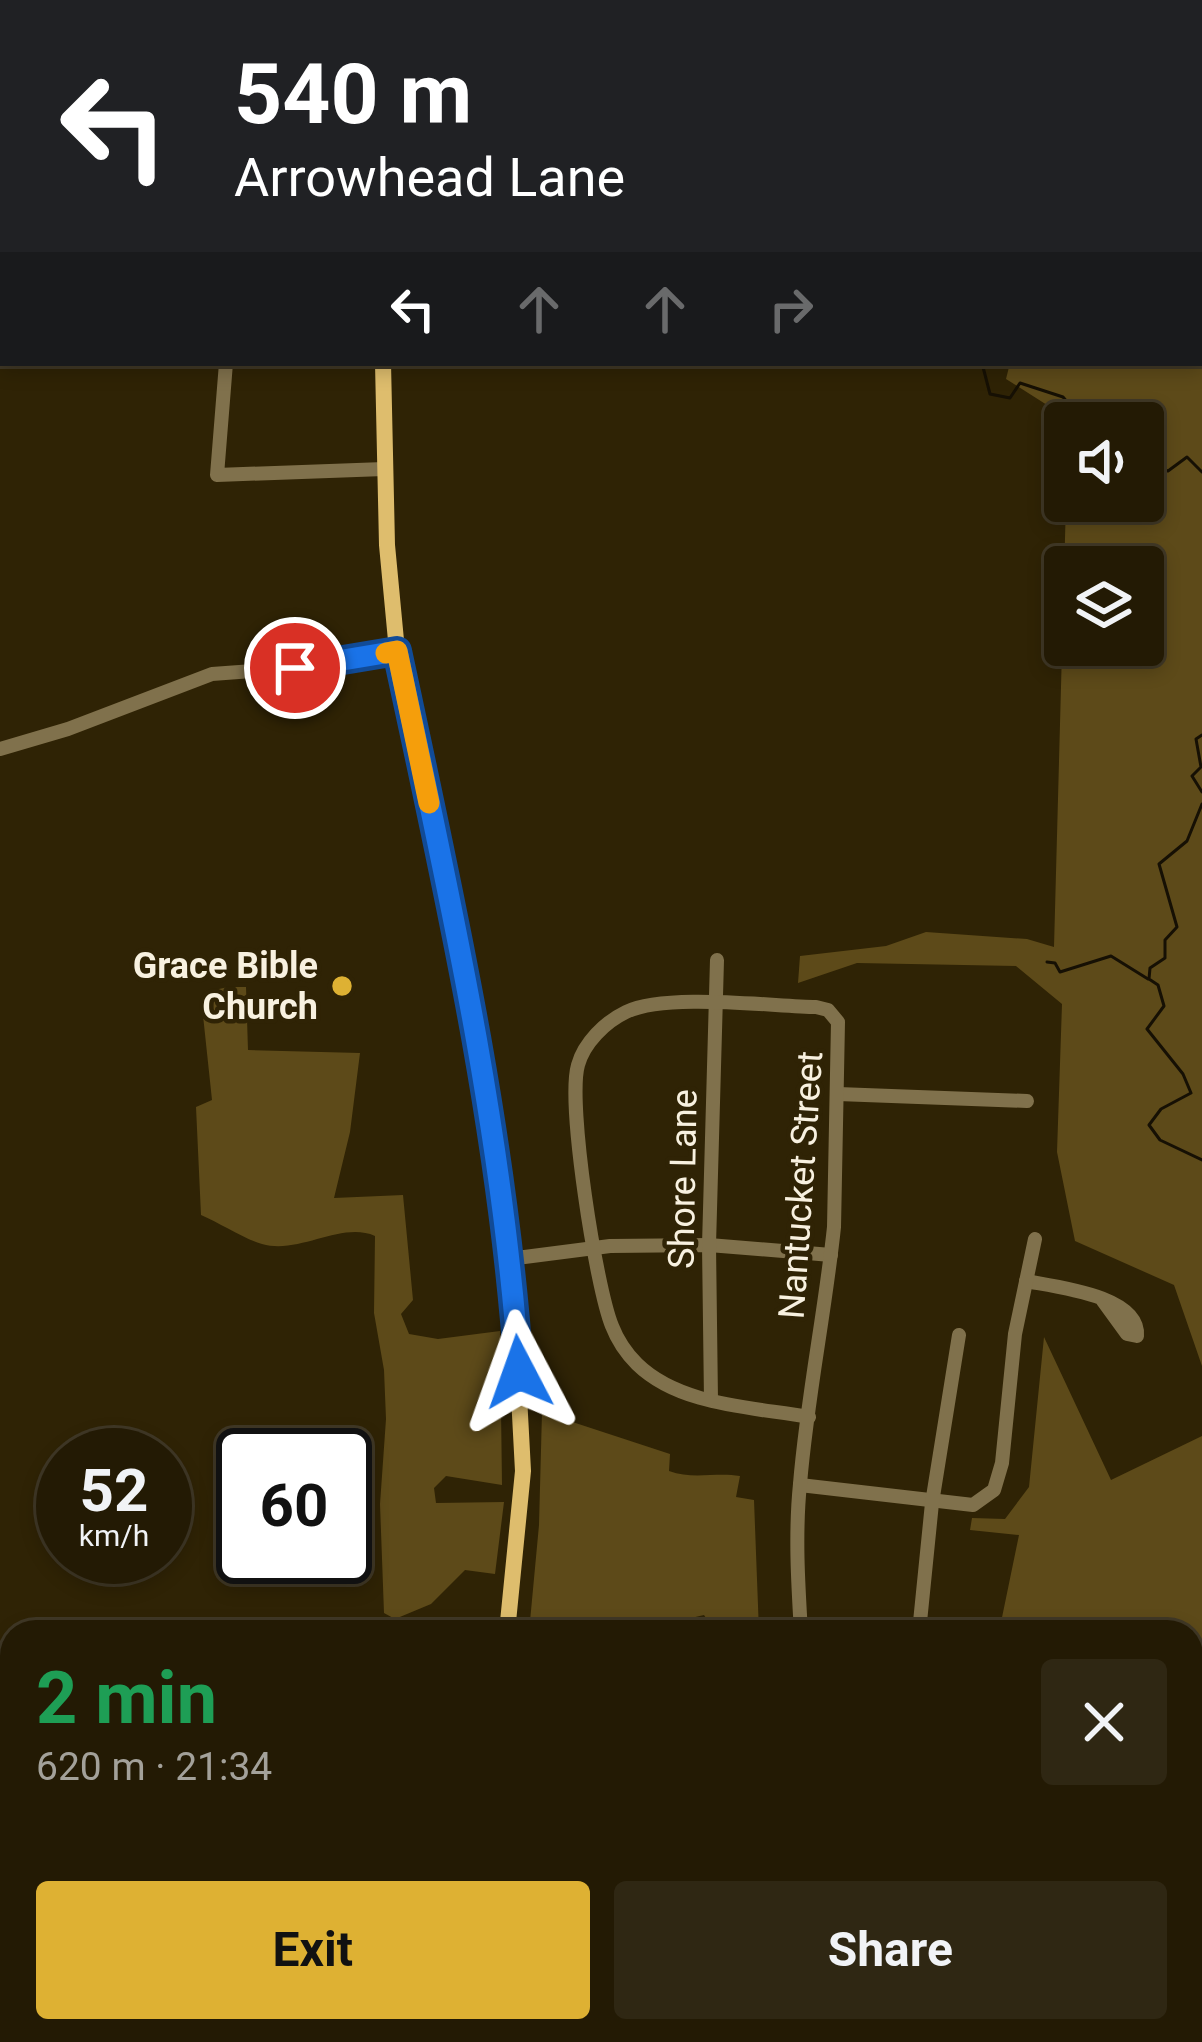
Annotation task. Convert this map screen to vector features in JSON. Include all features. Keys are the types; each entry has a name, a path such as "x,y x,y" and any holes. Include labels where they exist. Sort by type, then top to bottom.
{"main road":[{"path":"383,366 384,469 397,651 474,1035 509,1259 523,1471 508,1620"}],"street":[{"path":"226,366 217,476 384,469"},
{"path":"0,749 68,729 212,674 295,668 397,651"},
{"name":"Shore Lane","path":"711,1400 716,960"},
{"name":"Nantucket Street","path":"801,1620 797,1559 800,1485 831,1255 840,1034 835,1015 828,1010 716,1004 655,1004 624,1013 600,1031 581,1056 575,1101 584,1190 612,1326 629,1354 653,1376 711,1400 809,1417"},
{"path":"838,1094 1027,1101"},
{"path":"800,1485 973,1505 994,1490 1002,1463 1015,1334 1035,1239"},
{"path":"509,1259 595,1248 710,1245 831,1255"},
{"path":"1026,1281 1103,1301"},
{"path":"921,1620 932,1503 959,1335"}],"shaded area":[{"path":"1009,366 1202,366 1202,1366 1174,1285 1075,1241 1057,1152 1062,1004 1016,966 857,963 798,983 800,956 886,946 926,932 1027,939 1054,947 1062,666 1164,666 1164,546 1065,546 1065,522 1164,522 1164,402 1044,403 1006,379"},
{"path":"246,987 248,1050 360,1053 350,1132 334,1198 403,1195 413,1300 401,1314 409,1334 438,1339 500,1331 502,1485 446,1476 434,1488 436,1503 504,1502 495,1574 465,1570 431,1604 395,1619 384,1613 380,1504 386,1419 374,1313 375,1236 348,1232 276,1246 254,1241 201,1215 196,1107 212,1100 202,1006 210,991"},
{"path":"1044,1337 1111,1480 1202,1436 1202,1620 1001,1620 1019,1535 970,1530 972,1518 1005,1519 1029,1487"},
{"path":"542,1412 670,1454 669,1471 740,1476 736,1497 754,1500 759,1620 707,1620 704,1615 683,1620 530,1620"}],"waterway":[{"path":"984,366 990,394 1010,398 1020,383 1067,402"},
{"path":"1164,470 1187,457 1202,472"},
{"path":"1202,735 1196,739 1201,767 1192,776 1202,792"},
{"path":"1202,804 1187,841 1159,864 1177,927 1165,940 1165,958 1150,968 1149,979 1158,985 1164,1006 1147,1029 1183,1074 1191,1093 1161,1109 1149,1125 1160,1140 1202,1160"},
{"path":"1047,962 1055,963 1060,972 1111,956 1148,979"}],"slow traffic":[{"path":"386,653 397,651 429,803"}],"place":[{"name":"Grace Bible Church","path":"342,986"}],"route":[{"path":"295,668 397,651 481,1076 509,1259 519,1372"}]}
